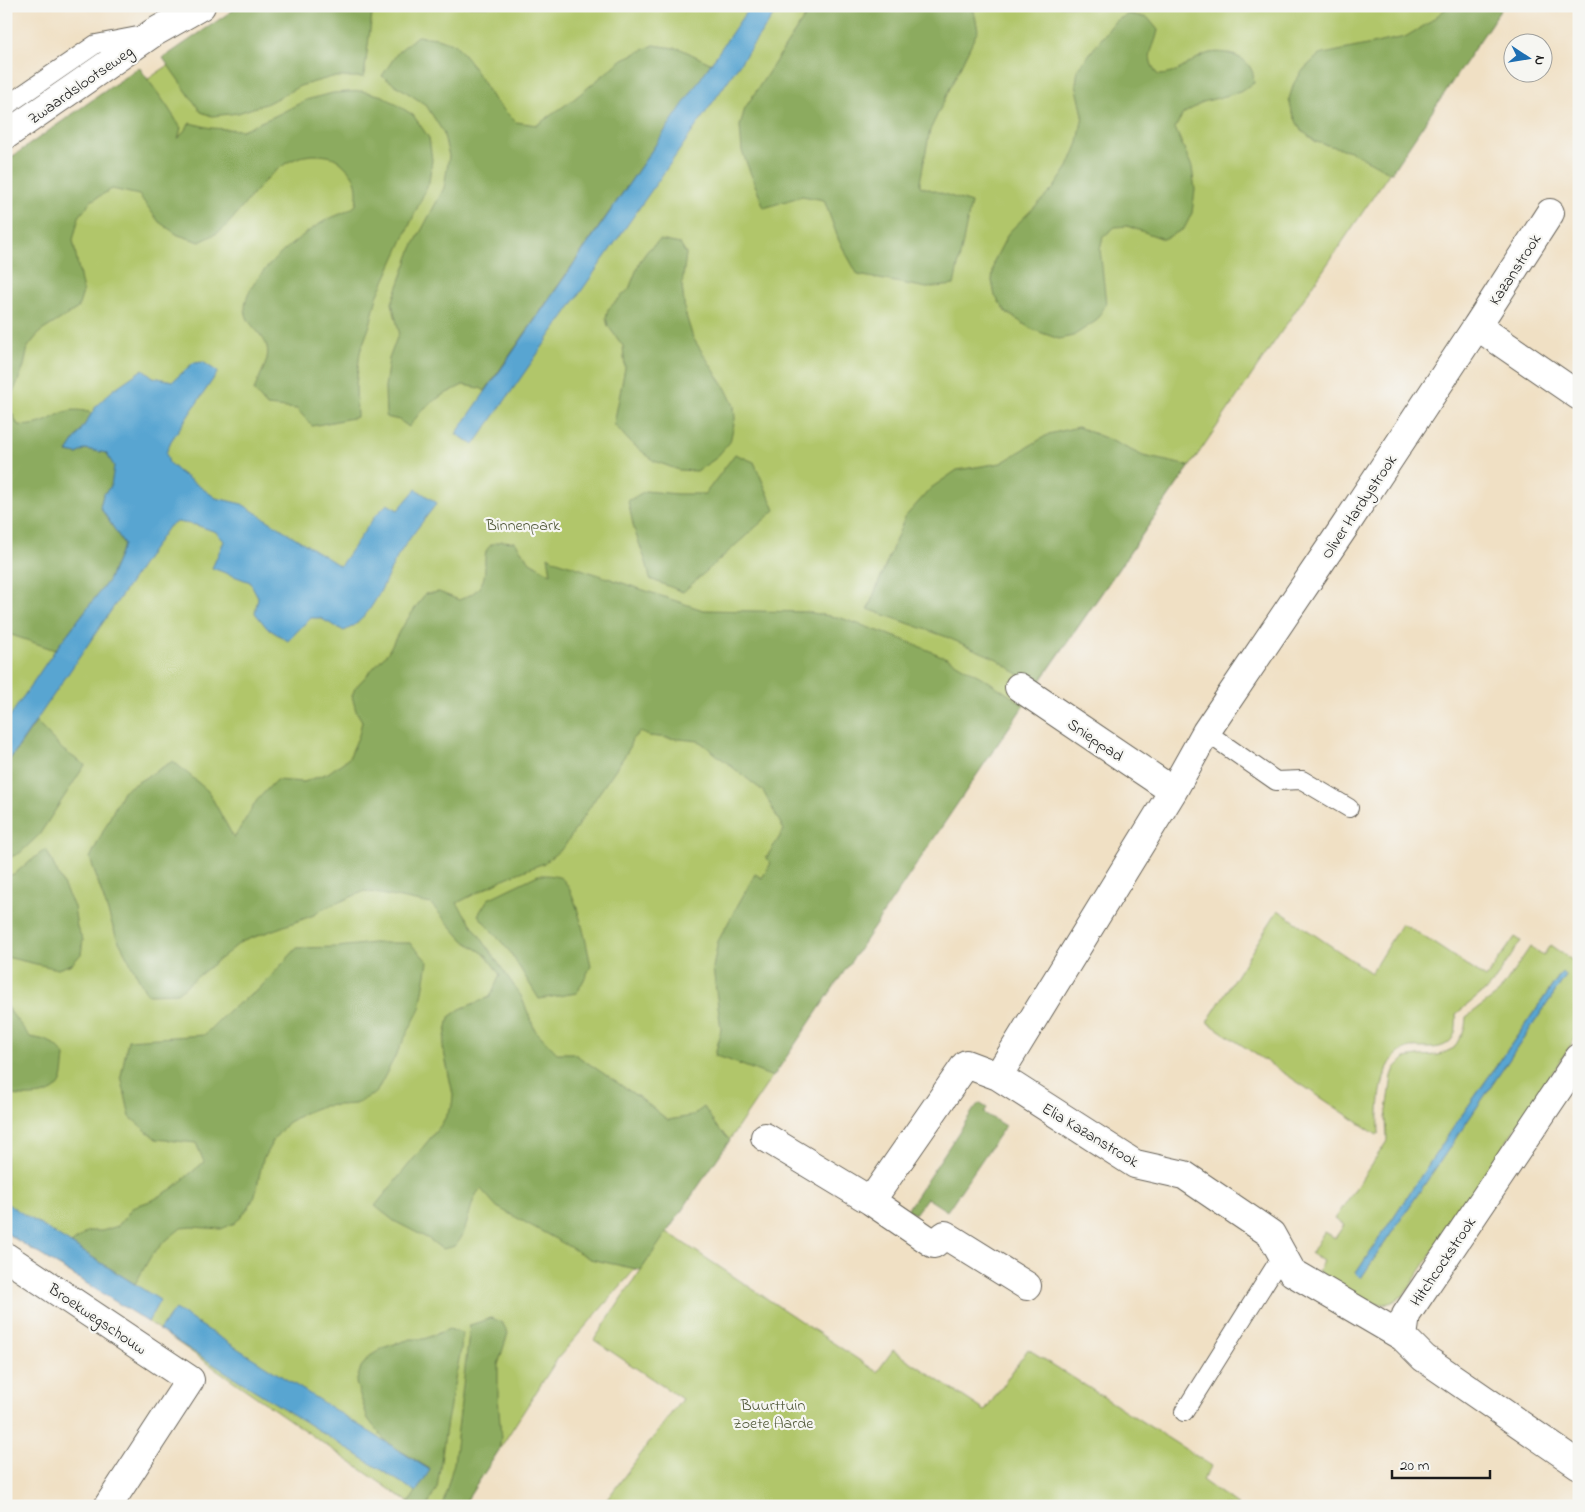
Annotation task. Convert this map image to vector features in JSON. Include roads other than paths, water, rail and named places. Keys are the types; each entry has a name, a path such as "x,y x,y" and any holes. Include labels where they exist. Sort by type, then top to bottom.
{"street":[{"name":"Zwaardslootseweg","path":"153,33 174,6"},
{"name":"Zwaardslootseweg","path":"6,135 153,33 201,6"},
{"name":"Kazanstrook","path":"1477,326 1550,213"},
{"path":"1477,326 1579,396"},
{"name":"Oliver Hardystrook","path":"1173,791 1206,732 1477,326"},
{"name":"Snieppad","path":"1019,687 1173,791"},
{"path":"998,1076 1173,791"},
{"name":"Hitchcockstrook","path":"1402,1337 1406,1315 1579,1058"},
{"name":"Elia Kazanstrook","path":"871,1201 966,1064 998,1076 1135,1164 1184,1175 1271,1234 1292,1272 1402,1337"},
{"path":"765,1137 871,1201 934,1244 945,1235 1027,1286"},
{"name":"Broekwegschouw","path":"6,1257 190,1380 108,1506"},
{"path":"1402,1337 1424,1358 1579,1465"}],"lane":[{"name":"Zwaardslootseweg","path":"6,106 96,44 153,33"},
{"path":"1206,732 1276,781 1302,780 1350,808"},
{"path":"1184,1412 1283,1254"}],"water":[{"path":"750,6 780,6 474,445 456,434 607,216"},
{"path":"203,362 218,372 171,441 166,453 169,463 179,472 216,498 242,504 340,566 375,516 387,504 398,510 416,489 437,503 402,549 376,599 363,618 344,631 320,618 310,618 288,641 267,628 255,613 258,597 250,582 212,568 224,541 216,532 196,525 177,522 168,527 6,765 6,722 55,650 108,581 124,544 100,507 103,495 111,486 114,466 106,453 85,449 77,454 67,452 97,405 114,389 143,369 153,377 173,381 193,363"},
{"path":"1562,972 1566,976 1361,1278 1356,1273 1457,1122"},
{"path":"6,1203 160,1300 148,1322 6,1233"},
{"path":"175,1309 430,1470 416,1492 159,1330"}],"park label":[{"name":"Binnenpark","path":"523,524"},
{"name":"Buurttuin Zoete Aarde","path":"773,1413"}]}
